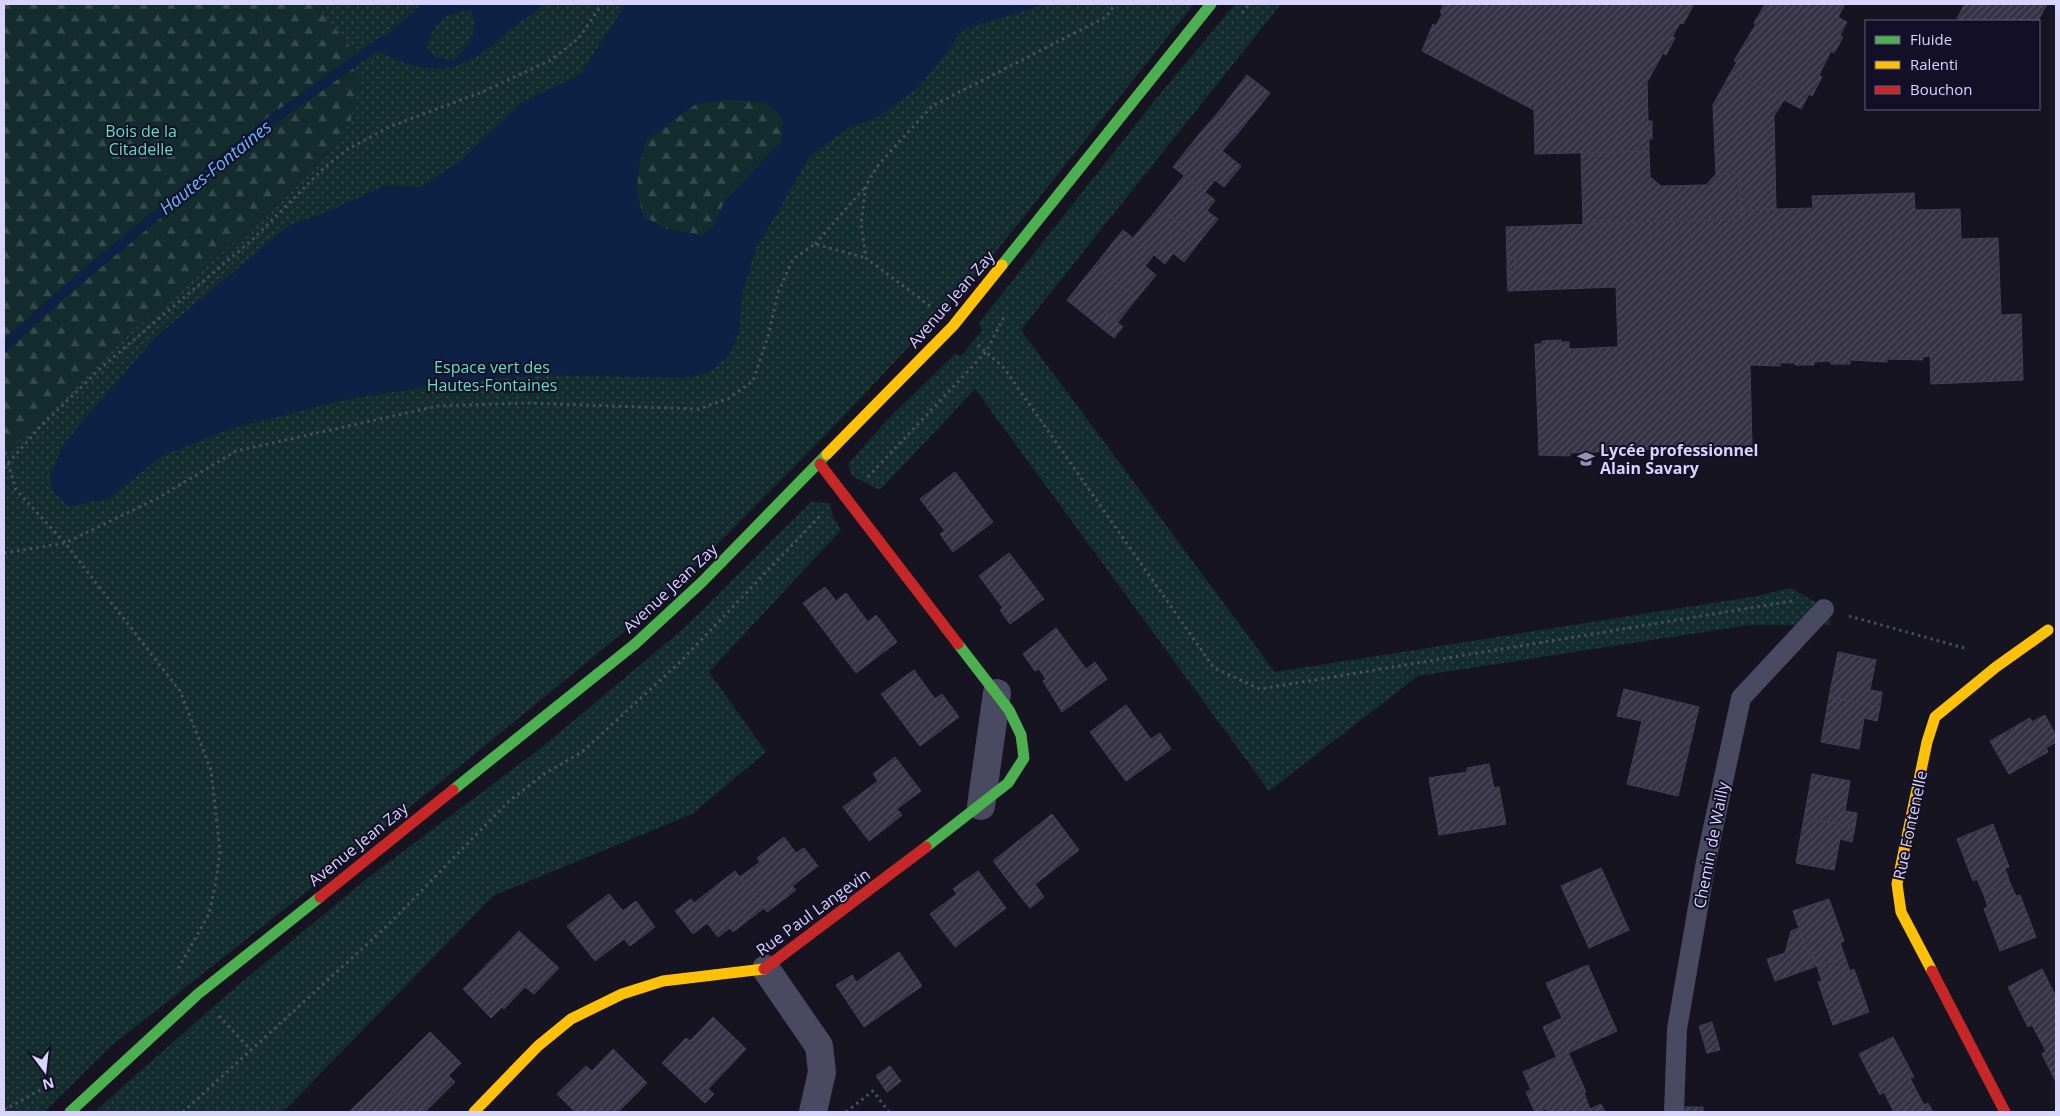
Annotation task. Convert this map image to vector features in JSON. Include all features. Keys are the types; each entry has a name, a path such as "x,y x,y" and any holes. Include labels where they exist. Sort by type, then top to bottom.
{"street":[{"name":"Avenue Jean Zay","path":"70,1112 161,1026 198,994 547,712 635,644 702,582 820,464 953,326 1211,4"},
{"path":"820,464 997,692 981,806"},
{"name":"Rue Fontenelle","path":"2005,1112 1901,912 1897,884 1927,742 1936,717 1996,667 2053,633"},
{"name":"Rue Paul Langevin","path":"474,1112 538,1046 571,1019 622,994 663,981 766,969 981,806 1008,783 1024,758 1021,735 1009,710 997,692"},
{"path":"766,969 819,1046 822,1072 813,1112"}],"lane":[{"name":"Chemin de Wailly","path":"1674,1112 1677,1029 1706,861 1741,698 1824,609"}],"path":[{"path":"4,468 40,427 103,366 251,241 333,161 348,149 389,127 482,92 551,60 579,38 602,4"},
{"path":"4,553 65,543 158,498 236,451 438,406 527,403 699,410 729,398 753,381 769,333 778,293 793,259 815,244 866,185 879,164 932,106 1106,17 1115,4"},
{"path":"866,185 861,224 866,258"},
{"path":"815,244 866,258 1004,368 1214,668 1260,689 1798,600 1989,655 1996,667"},
{"path":"8,463 16,490 65,543 180,691 211,770 220,851 216,882 209,914 175,974 190,962"},
{"path":"198,994 251,1050"},
{"path":"4,1110 48,1087 54,1080"},
{"path":"845,1112 873,1091 889,1112"}],"green space":[{"name":"Bois de la Citadelle","path":"4,4 315,4 354,51 359,85 350,124 331,148 293,183 243,234 90,368 4,457"},
{"name":"Espace vert des Hautes-Fontaines","path":"315,4 1194,4 982,269 839,421 700,562 625,631 300,897 111,1046 44,1112 4,1112 4,457 90,368 243,234 293,183 331,148 354,51"},
{"path":"1235,4 1281,4 1021,330 1275,672 1757,596 1791,588 1824,607 1831,625 1750,625 1418,676 1269,791 975,389 880,490 852,476 848,464 888,419 955,354 961,356 982,331 979,323 1155,100"},
{"path":"728,100 764,102 782,116 783,140 725,200 714,227 703,235 667,229 644,217 637,195 638,169 647,139 696,104"},
{"path":"811,502 830,503 833,517 841,530 709,672 766,752 692,814 493,896 283,1112 94,1112 231,991 369,877 541,748 683,629"}],"water":[{"path":"422,4 542,4 536,11 479,55 447,68 413,65 372,48","holes":["471,10 474,24 471,37 455,60 435,57 427,47 437,25 448,16 462,11"]},
{"path":"626,4 1046,4 964,29 919,87 876,118 848,128 810,156 756,248 743,291 738,335 728,357 707,373 685,378 553,375 462,381 343,400 230,429 162,456 108,499 69,506 53,492 50,475 65,442 157,336 288,226 334,209 384,186 421,187 461,161 522,102 580,75","holes":["728,100 764,102 782,116 783,140 725,200 714,227 703,235 667,229 644,217 637,195 638,169 647,139 696,104"]}],"building":[{"path":"1444,4 1691,4 1693,6 1683,24 1680,23 1672,37 1675,38 1666,55 1663,53 1647,82 1648,121 1652,121 1652,139 1649,139 1649,151 1535,154 1534,110 1422,51 1433,24 1436,26 1442,14 1440,12"},
{"path":"1767,4 1845,4 1838,17 1847,22 1840,35 1843,37 1834,53 1831,51 1819,75 1822,77 1812,96 1809,94 1801,109 1731,72 1737,62 1734,61 1756,24 1754,23"},
{"path":"1965,4 2047,4 2039,20 1962,20 1957,18"},
{"path":"1731,72 1784,100 1774,116 1776,209 1741,210 1739,174 1716,174 1713,105"},
{"path":"1247,75 1270,93 1238,133 1216,115"},
{"path":"1216,115 1238,133 1222,151 1200,133"},
{"path":"1200,133 1241,166 1224,187 1215,180 1205,192 1173,167"},
{"path":"1649,151 1650,177 1661,186 1706,185 1716,174 1739,174 1741,219 1583,224 1581,153"},
{"path":"1184,176 1215,200 1207,211 1218,219 1200,241 1159,207"},
{"path":"1914,193 1915,210 1960,209 1961,239 1998,238 2001,315 2021,314 2023,380 1931,384 1930,356 1922,357 1923,360 1887,359 1887,362 1850,360 1850,364 1831,364 1831,361 1814,362 1814,365 1780,363 1780,366 1750,365 1752,445 1672,448 1672,452 1653,452 1653,449 1637,450 1637,453 1619,453 1619,451 1570,453 1570,456 1539,455 1535,344 1542,344 1542,341 1561,340 1561,342 1569,342 1569,349 1618,347 1616,287 1508,291 1507,272 1515,271 1515,257 1507,257 1506,227 1741,219 1741,210 1813,208 1812,196"},
{"path":"1159,207 1200,241 1184,262 1173,253 1165,264 1133,238"},
{"path":"1123,230 1154,255 1145,266 1156,275 1137,298 1095,265"},
{"path":"1507,257 1515,257 1515,271 1507,272"},
{"path":"1095,265 1137,298 1118,322 1108,314 1099,326 1067,300"},
{"path":"1108,314 1123,327 1114,338 1099,326"},
{"path":"955,472 993,522 953,552 940,534 945,531 920,499"},
{"path":"1009,553 1044,599 1010,624 1000,610 1003,608 979,576"},
{"path":"825,587 836,601 846,593 868,622 876,615 897,642 856,673 803,603"},
{"path":"1056,628 1086,669 1095,662 1107,679 1062,712 1043,681 1046,679 1039,669 1035,671 1023,654"},
{"path":"1838,652 1876,660 1870,690 1882,692 1880,707 1829,697"},
{"path":"914,670 935,699 942,694 959,717 920,746 881,694"},
{"path":"1624,689 1699,707 1678,796 1627,784 1642,721 1617,716"},
{"path":"1829,697 1880,707 1877,721 1864,718 1859,749 1821,742"},
{"path":"1126,705 1151,739 1160,733 1171,749 1126,781 1090,732"},
{"path":"2045,715 2056,736 2056,742 2046,748 2048,752 2009,774 1990,741 2030,718 2032,722"},
{"path":"895,757 921,791 886,817 891,824 869,841 843,807 878,781 873,774"},
{"path":"1489,764 1494,788 1499,787 1506,824 1439,835 1429,778 1467,772 1467,768"},
{"path":"1812,774 1850,781 1845,811 1857,813 1855,827 1804,818"},
{"path":"897,809 902,815 891,824 886,817"},
{"path":"1052,814 1079,850 1020,896 993,861"},
{"path":"1804,818 1855,827 1852,842 1840,839 1834,870 1796,863"},
{"path":"1993,824 2009,867 2005,868 2010,883 1983,893 1977,879 1973,881 1957,839"},
{"path":"784,837 796,853 804,848 818,866 792,886 796,890 767,912 740,877 760,862 757,858"},
{"path":"1601,868 1629,930 1589,948 1561,886"},
{"path":"735,871 764,908 733,932 730,928 718,937 707,923 693,934 675,911 691,899 694,903"},
{"path":"978,871 1006,908 955,947 930,914 965,888 961,883"},
{"path":"961,883 965,888 957,894 953,889"},
{"path":"2010,883 2016,896 2020,895 2036,937 2000,951 1984,909 1988,907 1983,893"},
{"path":"1035,884 1044,897 1030,908 1020,896"},
{"path":"609,894 623,911 636,901 655,927 630,946 624,939 595,961 567,926"},
{"path":"1829,899 1844,941 1840,943 1845,957 1817,966 1812,952 1808,954 1793,911"},
{"path":"1799,928 1808,954 1812,952 1817,966 1775,981 1767,959 1785,953 1791,931"},
{"path":"519,931 559,968 534,994 525,987 504,1009 474,978"},
{"path":"899,952 922,986 864,1027 836,985 852,975 856,982"},
{"path":"1845,957 1850,971 1854,969 1869,1012 1833,1025 1818,982 1822,981 1817,966"},
{"path":"1588,965 1617,1031 1557,1058 1543,1027 1562,1018 1546,983"},
{"path":"2042,969 2056,997 2056,1029 2039,1038 2032,1025 2028,1027 2008,987"},
{"path":"474,978 502,1007 491,1018 463,989"},
{"path":"713,1017 746,1049 708,1089 714,1094 705,1103 662,1063 686,1038 690,1041"},
{"path":"1712,1022 1720,1050 1707,1053 1699,1026"},
{"path":"2056,1029 2056,1082 2042,1054 2046,1051 2039,1038"},
{"path":"430,1032 461,1063 434,1090 441,1096 425,1112 415,1112 383,1079"},
{"path":"1893,1037 1914,1077 1910,1078 1917,1092 1891,1106 1884,1092 1880,1095 1859,1054"},
{"path":"613,1049 647,1083 618,1112 575,1112 557,1094 586,1066 592,1071"},
{"path":"1568,1052 1586,1092 1584,1093 1590,1109 1601,1104 1605,1112 1548,1112 1547,1109 1535,1112 1526,1092 1531,1090 1523,1072"},
{"path":"890,1066 901,1081 887,1092 876,1076"},
{"path":"448,1075 455,1082 441,1096 434,1090"},
{"path":"383,1079 413,1110 411,1112 349,1112"},
{"path":"1917,1092 1924,1105 1928,1103 1933,1112 1894,1112 1891,1106"},
{"path":"1685,1107 1703,1107 1703,1112 1685,1112"}],"waterway":[{"name":"Hautes-Fontaines","path":"4,347 59,296 261,128 383,41"}],"traffic: fast":[{"path":"1002,265 1211,4"},
{"path":"453,790 635,644 702,582 827,454"},
{"path":"926,847 1008,783 1024,758 1021,735 1009,710 958,644"},
{"path":"70,1112 198,994 320,897"}],"traffic: slow":[{"path":"827,454 953,326 1002,265"},
{"path":"1932,971 1901,912 1897,884 1927,742 1935,717 1996,667 2048,630"},
{"path":"474,1112 538,1046 571,1019 622,994 663,981 764,969"}],"traffic: jam":[{"path":"820,464 958,644"},
{"path":"320,897 453,790"},
{"path":"764,969 926,847"},
{"path":"1932,971 2005,1112"}],"place":[{"name":"Lycée professionnel Alain Savary","path":"1586,459"}]}
